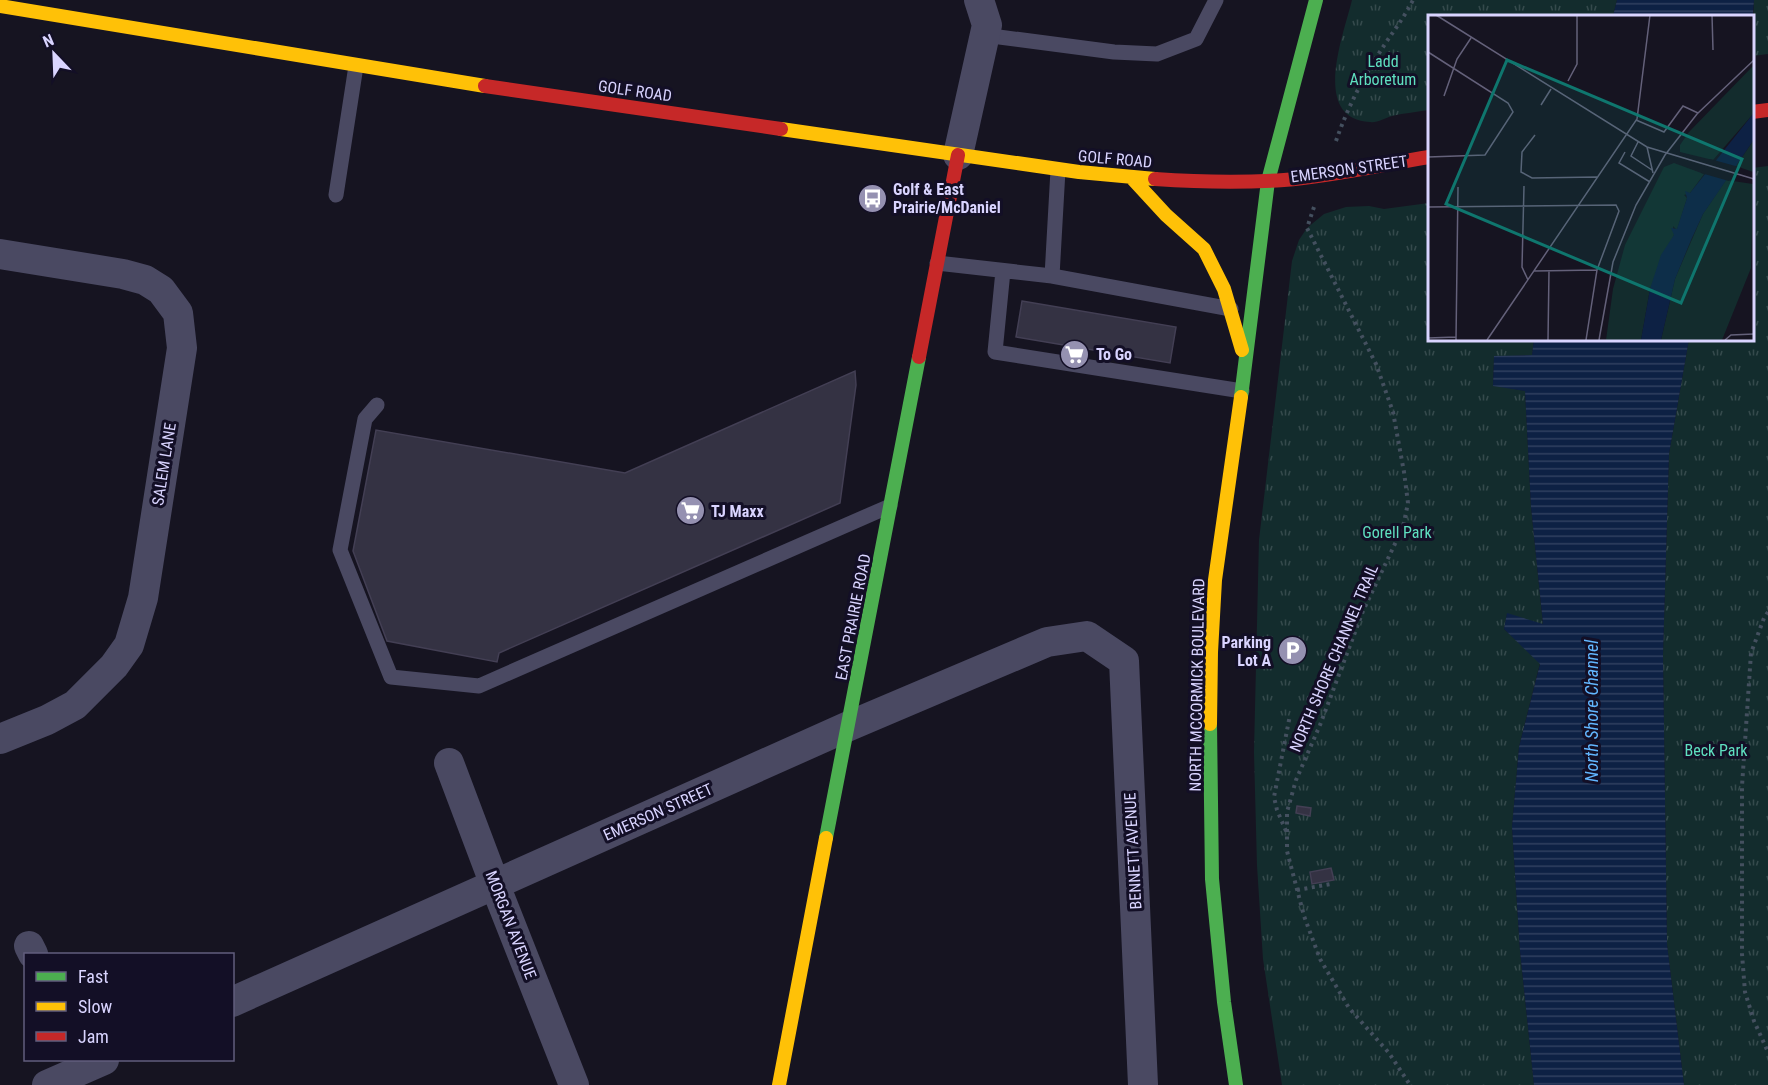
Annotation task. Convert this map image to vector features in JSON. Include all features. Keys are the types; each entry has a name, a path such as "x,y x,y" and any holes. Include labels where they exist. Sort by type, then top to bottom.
{"main road":[{"name":"NORTH MCCORMICK BOULEVARD","path":"1236,1085 1224,1002 1212,879 1211,652 1215,580 1269,181 1316,0"},
{"name":"GOLF ROAD","path":"0,6 356,66 1058,170 1218,182 1269,181"},
{"path":"1753,112 1768,110"},
{"name":"EAST PRAIRIE ROAD","path":"779,1085 958,155"},
{"name":"EMERSON STREET","path":"1269,181 1428,157"},
{"path":"1131,177 1166,215 1204,249 1224,289 1246,362"}],"street":[{"path":"958,155 987,25 980,0"},
{"name":"SALEM LANE","path":"0,254 123,274 145,280 161,290 178,313 182,348 143,598 129,645 114,666 75,705 47,720 0,739"},
{"name":"EMERSON STREET","path":"234,1001 849,726 1047,642 1087,636"},
{"name":"BENNETT AVENUE","path":"1087,636 1124,661 1143,1085"},
{"name":"MORGAN AVENUE","path":"449,763 574,1085"},
{"path":"46,1085 86,1069"}],"lane":[{"path":"984,35 1114,52 1157,54 1196,39 1216,0"},
{"path":"336,195 356,66"},
{"path":"1052,276 1058,170"},
{"path":"937,263 1052,276 1252,312"},
{"path":"1003,271 995,352 1242,391"},
{"path":"377,405 365,419 340,550 391,677 479,686 891,505"}],"path":[{"path":"1346,112 1385,43 1413,0"},
{"name":"NORTH SHORE CHANNEL TRAIL","path":"1307,228 1376,364 1393,412 1408,503 1403,527 1363,611 1320,725 1296,780 1287,812 1287,851 1304,916 1320,959 1348,1008 1389,1053 1410,1085"},
{"path":"1768,612 1750,653 1742,786 1742,954 1745,992 1754,1021 1768,1052"},
{"path":"1287,833 1274,797 1290,715"},
{"path":"1297,890 1331,884"}],"green space":[{"name":"Ladd Arboretum","path":"1352,0 1617,0 1613,15 1428,15 1428,110 1373,122 1352,117 1341,106 1336,91 1336,73"},
{"path":"1754,0 1768,0 1768,54 1753,56"},
{"name":"Beck Park","path":"1768,166 1768,1085 1684,1085 1667,944 1663,655 1669,454 1689,340 1753,340 1753,168"},
{"name":"Gorell Park","path":"1428,203 1428,340 1534,340 1532,355 1494,357 1493,385 1525,391 1531,507 1543,625 1507,614 1504,629 1540,663 1519,747 1512,827 1520,951 1534,1085 1282,1085 1263,959 1257,865 1254,752 1259,540 1292,261 1299,240 1307,228 1324,214 1346,207 1369,206 1384,209"}],"water":[{"path":"1617,0 1754,0 1753,15 1613,15"},
{"name":"North Shore Channel","path":"1534,340 1689,340 1669,454 1663,655 1667,944 1684,1085 1534,1085 1520,951 1512,827 1519,747 1540,664 1504,629 1507,613 1543,624 1531,507 1525,391 1493,386 1494,356 1532,355"}],"building":[{"path":"1022,301 1176,327 1170,363 1016,337"},
{"name":"To Go","path":"1070,346 1084,349 1081,362 1067,359"},
{"path":"855,371 856,385 840,503 499,653 497,662 387,641 353,551 376,430 625,473"},
{"path":"1297,806 1311,808 1310,816 1296,813"},
{"path":"1331,868 1334,880 1312,884 1310,872"}],"traffic: fast":[{"path":"1241,397 1268,181 1316,0"},
{"path":"826,838 919,357"},
{"path":"1210,724 1212,879 1224,1002 1236,1085"}],"traffic: slow":[{"path":"0,6 485,86"},
{"path":"781,129 1079,172 1155,179"},
{"path":"1131,177 1166,215 1204,249 1224,289 1242,350"},
{"path":"1210,724 1215,580 1241,397"},
{"path":"779,1085 826,838"}],"traffic: jam":[{"path":"485,86 781,129"},
{"path":"1753,112 1768,110"},
{"path":"919,357 958,155"},
{"path":"1155,179 1220,182 1284,180 1428,157"}],"place":[{"name":"Golf & East Prairie/McDaniel","path":"872,198"},
{"name":"To Go","path":"1075,354"},
{"name":"TJ Maxx","path":"690,511"},
{"name":"Parking Lot A","path":"1292,651"}]}
